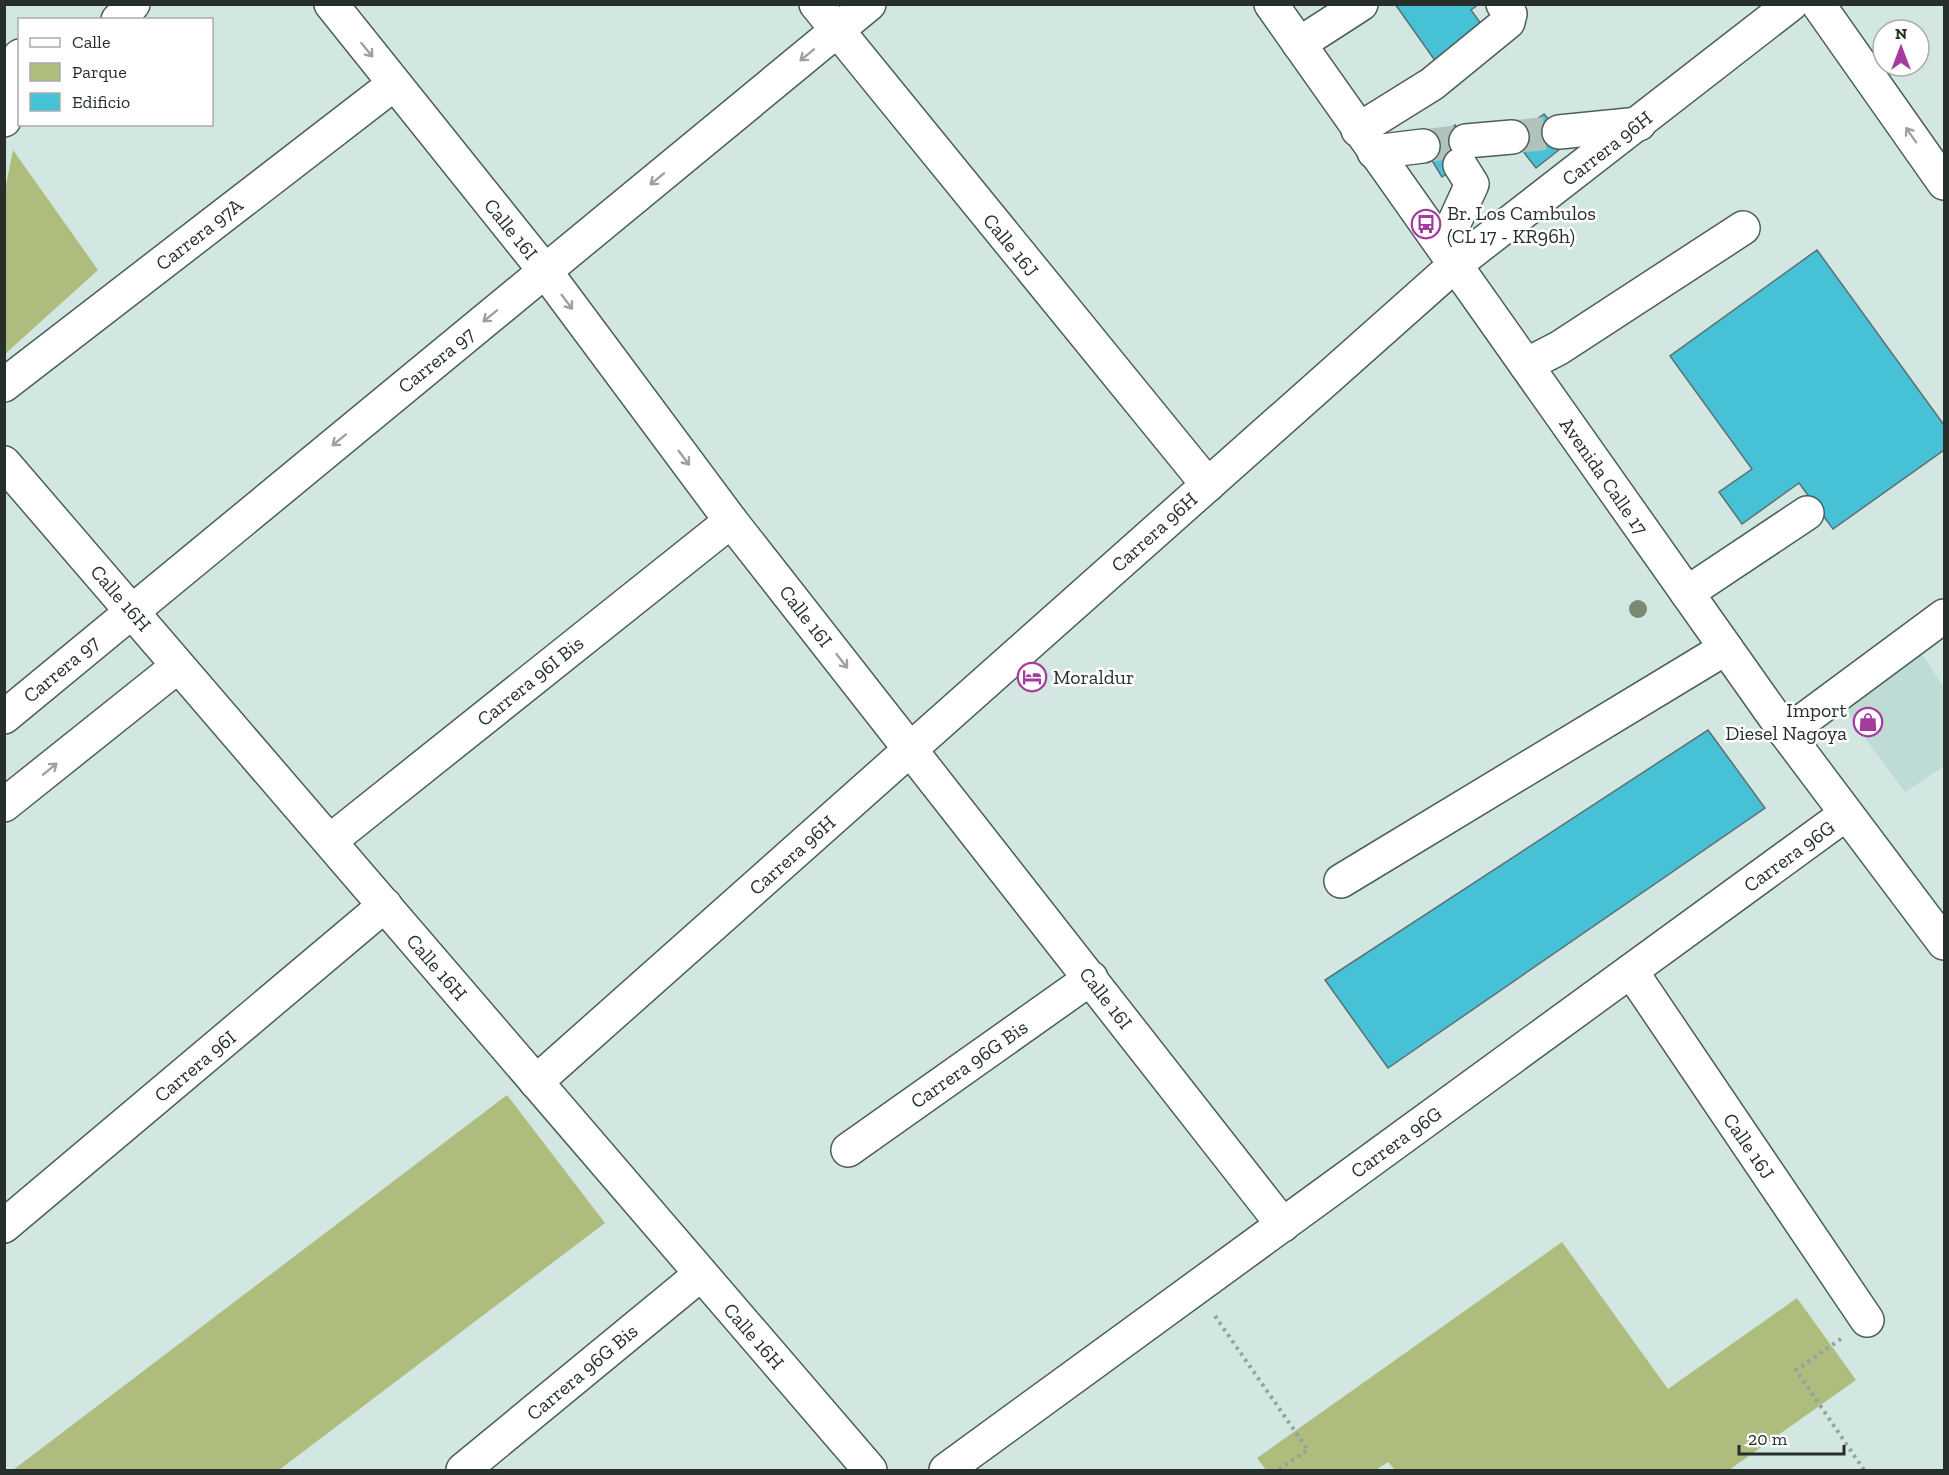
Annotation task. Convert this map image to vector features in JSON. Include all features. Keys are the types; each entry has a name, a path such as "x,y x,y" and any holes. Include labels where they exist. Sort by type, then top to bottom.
{"street":[{"path":"120,18 132,4"},
{"name":"Calle 16I","path":"331,4 544,271 731,521 1283,1225"},
{"name":"Calle 16J","path":"816,4 1208,485"},
{"name":"Carrera 97","path":"4,717 869,4"},
{"name":"Avenida Calle 17","path":"1271,4 1786,733 1944,943"},
{"path":"1299,44 1361,4"},
{"path":"1366,141 1508,22 1510,14 1503,4"},
{"name":"Carrera 96H","path":"536,1082 1208,485 1449,256 1639,124 1791,4"},
{"path":"1818,4 1944,183"},
{"path":"4,35 18,52"},
{"path":"4,120 9,77 18,59"},
{"name":"Carrera 97A","path":"4,385 394,84"},
{"path":"1559,132 1639,124"},
{"path":"1449,256 1472,184 1463,153 1512,137"},
{"path":"1366,141 1423,147"},
{"path":"1526,365 1559,348 1743,228"},
{"name":"Calle 16H","path":"4,464 870,1470"},
{"path":"1687,593 1807,513"},
{"name":"Carrera 96I Bis","path":"330,841 731,521"},
{"path":"1786,733 1944,616"},
{"path":"1341,881 1726,648"},
{"path":"4,806 178,666"},
{"name":"Carrera 96G","path":"946,1470 1846,814"},
{"name":"Carrera 96I","path":"4,1226 385,906"},
{"name":"Calle 16J","path":"1631,971 1867,1320"},
{"name":"Carrera 96G Bis","path":"848,1150 1091,978"},
{"name":"Carrera 96G Bis","path":"463,1470 701,1274"}],"path":[{"path":"1196,1288 1308,1450 1277,1470"},
{"path":"1864,1470 1796,1370 1867,1320"}],"shaded area":[{"path":"1922,654 1944,688 1944,766 1905,792 1843,708"}],"green space":[{"path":"13,150 98,270 5,354 4,195"},
{"path":"507,1095 605,1223 279,1470 13,1470"},
{"path":"1562,1242 1668,1389 1797,1298 1856,1380 1729,1470 1395,1470 1388,1462 1376,1470 1266,1470 1257,1458"}],"building":[{"path":"1395,4 1479,4 1471,10 1484,28 1436,62"},
{"path":"1544,114 1569,142 1536,168 1512,137"},
{"path":"1455,125 1475,155 1442,177 1423,146"},
{"path":"1817,250 1944,425 1944,450 1833,529 1799,483 1742,524 1719,492 1752,469 1670,356"},
{"path":"1708,730 1765,808 1388,1068 1325,980"}],"tunnel":[{"path":"1512,137 1559,132"},
{"path":"1423,146 1466,141"}],"place":[{"name":"Br. Los Cambulos (CL 17 - KR96h)","path":"1426,224"},
{"name":"Moraldur","path":"1032,677"},
{"name":"Import Diesel Nagoya","path":"1868,722"}]}
